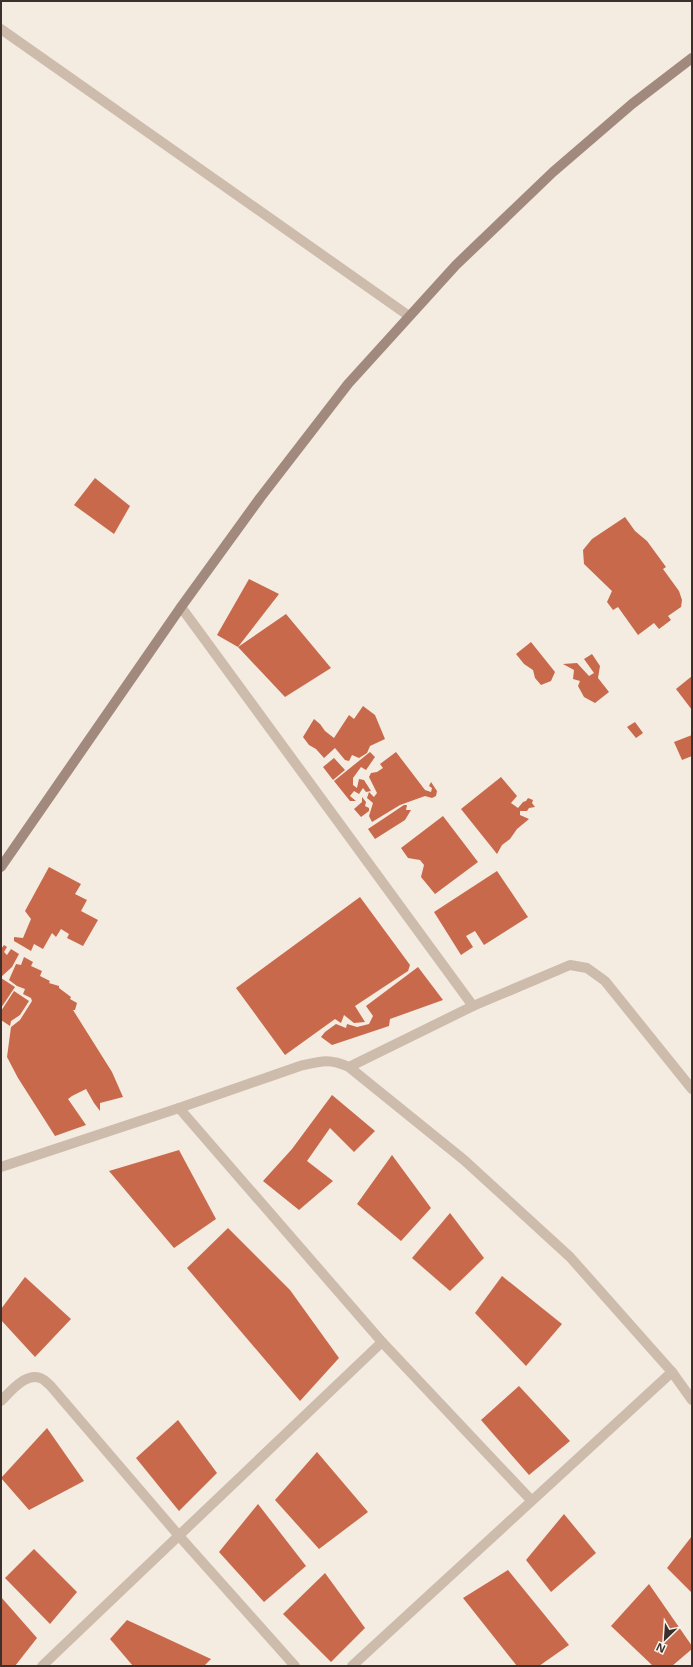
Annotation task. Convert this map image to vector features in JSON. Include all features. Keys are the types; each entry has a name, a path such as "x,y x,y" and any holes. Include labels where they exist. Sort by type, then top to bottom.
{"street":[{"path":"1,29 409,316"},
{"path":"1,867 181,607 260,498 348,384 456,265 553,172 632,104 692,58"},
{"path":"181,607 473,1006"},
{"path":"349,1066 473,1006 570,965 587,968 605,981 692,1089"},
{"path":"1,1167 300,1066 320,1061 336,1061 349,1066 464,1160 570,1257 672,1372 692,1400"},
{"path":"179,1108 382,1342 531,1500"},
{"path":"42,1666 180,1537 382,1342"},
{"path":"352,1666 672,1372"},
{"path":"1,1401 26,1378 34,1376 43,1379 55,1391 180,1537 295,1666"}],"building":[{"path":"95,478 130,506 114,534 74,505"},
{"path":"625,517 635,531 647,541 666,567 663,569 679,591 682,600 681,607 668,616 671,620 659,629 654,623 638,635 618,607 613,610 607,602 612,591 584,564 583,550 592,539"},
{"path":"249,579 279,594 238,647 217,635"},
{"path":"286,614 331,668 285,697 238,647"},
{"path":"531,642 555,672 551,681 541,685 535,678 533,670 524,664 516,654"},
{"path":"592,654 600,666 598,678 609,692 595,703 584,697 578,686 580,681 573,679 574,670 563,664 577,663 589,676 594,673 584,659"},
{"path":"692,676 692,710 676,689"},
{"path":"363,706 375,715 385,739 370,746 367,753 359,758 352,755 349,761 345,760 335,748 324,758 316,749 309,745 303,737 314,719 334,738 349,715 354,719"},
{"path":"635,722 643,733 636,738 627,727"},
{"path":"692,735 692,756 682,760 674,742"},
{"path":"370,752 375,757 366,770 361,767 353,778 353,785 357,788 359,779 364,780 371,791 366,792 363,788 359,794 354,791 350,796 356,801 350,801 334,781"},
{"path":"396,752 425,790 431,792 432,788 429,786 431,782 437,791 436,796 432,798 425,796 400,805 372,822 369,816 373,803 367,798 369,792 374,797 377,793 369,777 371,773 377,772 383,768 380,764"},
{"path":"334,758 345,770 333,780 323,767"},
{"path":"501,777 517,796 511,803 518,808 528,798 533,800 532,803 535,807 529,808 527,811 520,811 520,815 529,819 517,829 510,839 502,845 497,854 461,809"},
{"path":"362,797 366,802 365,806 369,808 369,811 361,817 354,809 362,802"},
{"path":"404,805 407,805 406,810 411,810 405,820 375,839 368,829"},
{"path":"443,816 478,862 435,894 421,877 424,865 420,860 408,858 401,848"},
{"path":"49,867 81,884 75,894 87,900 81,911 98,920 83,946 67,938 69,934 61,929 56,937 52,933 43,949 34,944 31,951 14,941 14,937 23,938 31,919 25,911"},
{"path":"497,871 528,917 484,945 475,931 466,936 473,947 461,955 434,912"},
{"path":"360,897 410,965 408,971 355,1006 365,1022 354,1023 344,1015 341,1023 335,1019 285,1055 236,988"},
{"path":"4,945 7,947 4,952 7,955 11,949 19,954 12,967 1,977 1,949"},
{"path":"24,957 33,962 31,966 42,971 40,976 50,981 49,983 59,986 59,988 71,997 70,999 77,1003 75,1010 73,1010 112,1072 123,1097 100,1103 100,1111 86,1089 72,1096 68,1099 86,1125 55,1136 18,1078 7,1057 11,1027 20,1020 32,1001 31,998 23,994 25,989 17,986 9,980 16,964 21,965"},
{"path":"418,967 443,1000 390,1019 389,1026 332,1045 321,1037 336,1024 346,1028 347,1024 357,1027 369,1024 373,1016 366,1006"},
{"path":"1,978 15,987 1,1008"},
{"path":"14,991 29,1001 20,1015 11,1021 10,1026 1,1020 1,1011"},
{"path":"332,1095 375,1131 354,1152 330,1128 307,1161 333,1181 299,1210 263,1181 292,1149"},
{"path":"179,1150 216,1219 174,1248 109,1171"},
{"path":"392,1155 431,1208 401,1241 357,1204"},
{"path":"450,1213 484,1258 450,1291 412,1258"},
{"path":"228,1228 290,1290 339,1358 300,1401 187,1268"},
{"path":"502,1276 562,1324 526,1366 475,1313"},
{"path":"25,1277 71,1319 35,1357 1,1320 1,1309"},
{"path":"519,1386 570,1441 529,1475 481,1420"},
{"path":"178,1420 217,1473 179,1511 136,1458"},
{"path":"47,1428 84,1481 29,1510 1,1478"},
{"path":"317,1452 368,1512 319,1549 275,1500"},
{"path":"258,1504 306,1566 264,1602 219,1552"},
{"path":"564,1514 596,1553 551,1592 526,1560"},
{"path":"692,1536 692,1593 667,1568"},
{"path":"34,1549 77,1592 50,1624 5,1578"},
{"path":"508,1570 569,1645 539,1666 517,1666 463,1598"},
{"path":"325,1573 365,1628 331,1662 283,1614"},
{"path":"649,1584 692,1646 692,1649 672,1666 653,1666 611,1626"},
{"path":"1,1597 37,1638 15,1666 1,1666"},
{"path":"127,1620 211,1659 204,1666 133,1666 110,1639"}]}
